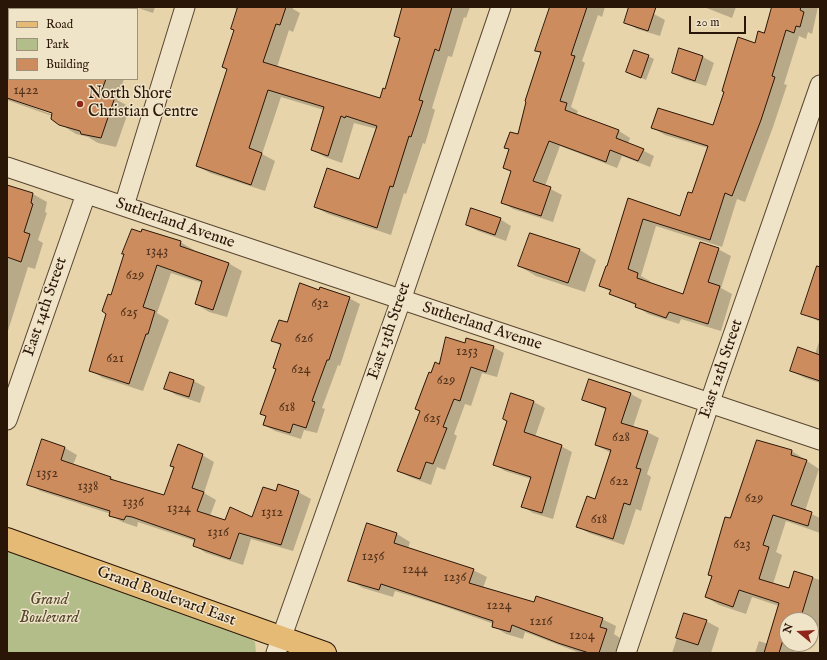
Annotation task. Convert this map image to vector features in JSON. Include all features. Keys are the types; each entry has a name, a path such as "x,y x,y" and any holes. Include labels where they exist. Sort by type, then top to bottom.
{"main road":[{"name":"Grand Boulevard East","path":"7,540 279,646 325,653"}],"street":[{"path":"124,206 185,7"},
{"name":"East 13th Street","path":"279,646 401,300 501,7"},
{"name":"East 12th Street","path":"626,653 709,404 820,85"},
{"name":"Sutherland Avenue","path":"7,167 709,404 820,440"},
{"name":"East 14th Street","path":"7,420 86,194"}],"green space":[{"name":"Grand Boulevard","path":"7,551 242,632 255,642 256,653 7,653"}],"building":[{"path":"238,7 286,7 280,25 276,24 263,62 380,98 383,88 385,89 400,38 394,36 402,7 452,7 439,51 435,49 419,100 423,101 411,137 409,136 393,187 390,186 377,228 314,207 327,168 359,179 377,126 346,116 345,118 341,116 328,156 311,150 324,107 268,90 249,148 262,153 251,185 196,166 227,69 222,67 234,30 231,29"},
{"path":"550,7 587,7 571,55 575,56 560,101 567,103 565,110 619,130 616,138 644,149 638,161 610,150 606,162 549,141 533,181 551,187 541,216 501,203 511,171 503,168 509,149 504,148 510,132 518,134 525,101 541,52 535,51"},
{"path":"629,7 656,7 648,31 624,23"},
{"path":"772,7 801,7 800,10 804,12 800,27 796,26 794,33 786,30 772,76 775,77 761,120 732,196 725,193 710,240 643,219 628,269 638,273 637,278 683,294 700,242 719,248 708,282 720,286 708,324 669,312 666,318 635,307 636,304 609,294 611,290 599,286 607,266 628,198 680,216 688,192 692,193 708,146 651,128 658,108 713,125 724,92 722,91 738,37 755,43 758,31 764,33"},
{"path":"679,48 703,56 695,81 672,73"},
{"path":"634,50 649,55 641,78 626,72"},
{"name":"North Shore Christian Centre","path":"7,79 106,80 100,95 115,97 101,138 81,134 80,131 59,125 51,119 52,113 7,98"},
{"path":"7,185 33,193 31,203 33,204 24,232 30,234 21,262 7,257"},
{"path":"471,208 501,218 495,235 466,225"},
{"path":"132,229 141,232 142,229 181,241 180,246 229,263 213,310 195,304 202,281 157,265 143,307 155,311 129,384 89,371 106,314 102,311 108,294 111,295 124,254 122,254"},
{"path":"530,233 580,249 568,283 518,266"},
{"path":"817,266 820,267 820,320 801,314"},
{"path":"300,283 319,290 320,287 350,297 329,360 327,360 312,401 315,402 306,428 293,424 290,433 263,425 266,416 260,414 276,369 273,368 281,344 271,341 279,320 287,322"},
{"path":"446,337 465,343 466,338 494,346 486,372 471,367 460,401 454,399 443,427 447,428 433,464 426,462 420,479 397,471 420,411 415,409 429,372 431,373 435,362 439,364"},
{"path":"798,347 820,355 820,381 790,371"},
{"path":"170,372 194,380 189,397 164,389"},
{"path":"589,379 631,393 621,423 648,431 636,468 641,469 630,505 624,503 613,539 576,527 587,496 595,499 611,450 595,445 606,408 582,400"},
{"path":"511,393 534,401 524,432 562,445 542,513 521,507 531,477 493,465 507,421 503,419"},
{"path":"42,439 65,447 61,460 111,477 110,479 164,495 174,467 170,466 178,444 203,454 192,488 204,492 197,511 225,520 230,507 252,517 263,487 276,491 278,484 299,491 281,545 239,533 230,559 193,546 195,539 132,517 126,516 124,520 109,516 110,511 27,485"},
{"path":"757,440 792,450 791,455 807,460 791,505 812,512 808,526 773,515 763,545 769,547 759,579 789,588 794,571 813,577 802,612 779,612 779,653 764,653 779,603 739,590 733,607 705,597 712,576 708,575 725,517 730,518"},
{"path":"367,523 397,533 394,543 474,569 469,583 534,602 536,596 603,618 600,627 607,629 599,653 589,653 512,625 510,632 492,627 493,621 381,584 379,590 348,581"},
{"path":"684,613 707,620 698,645 676,638"}],"place":[{"name":"North Shore Christian Centre","path":"80,104"}]}
